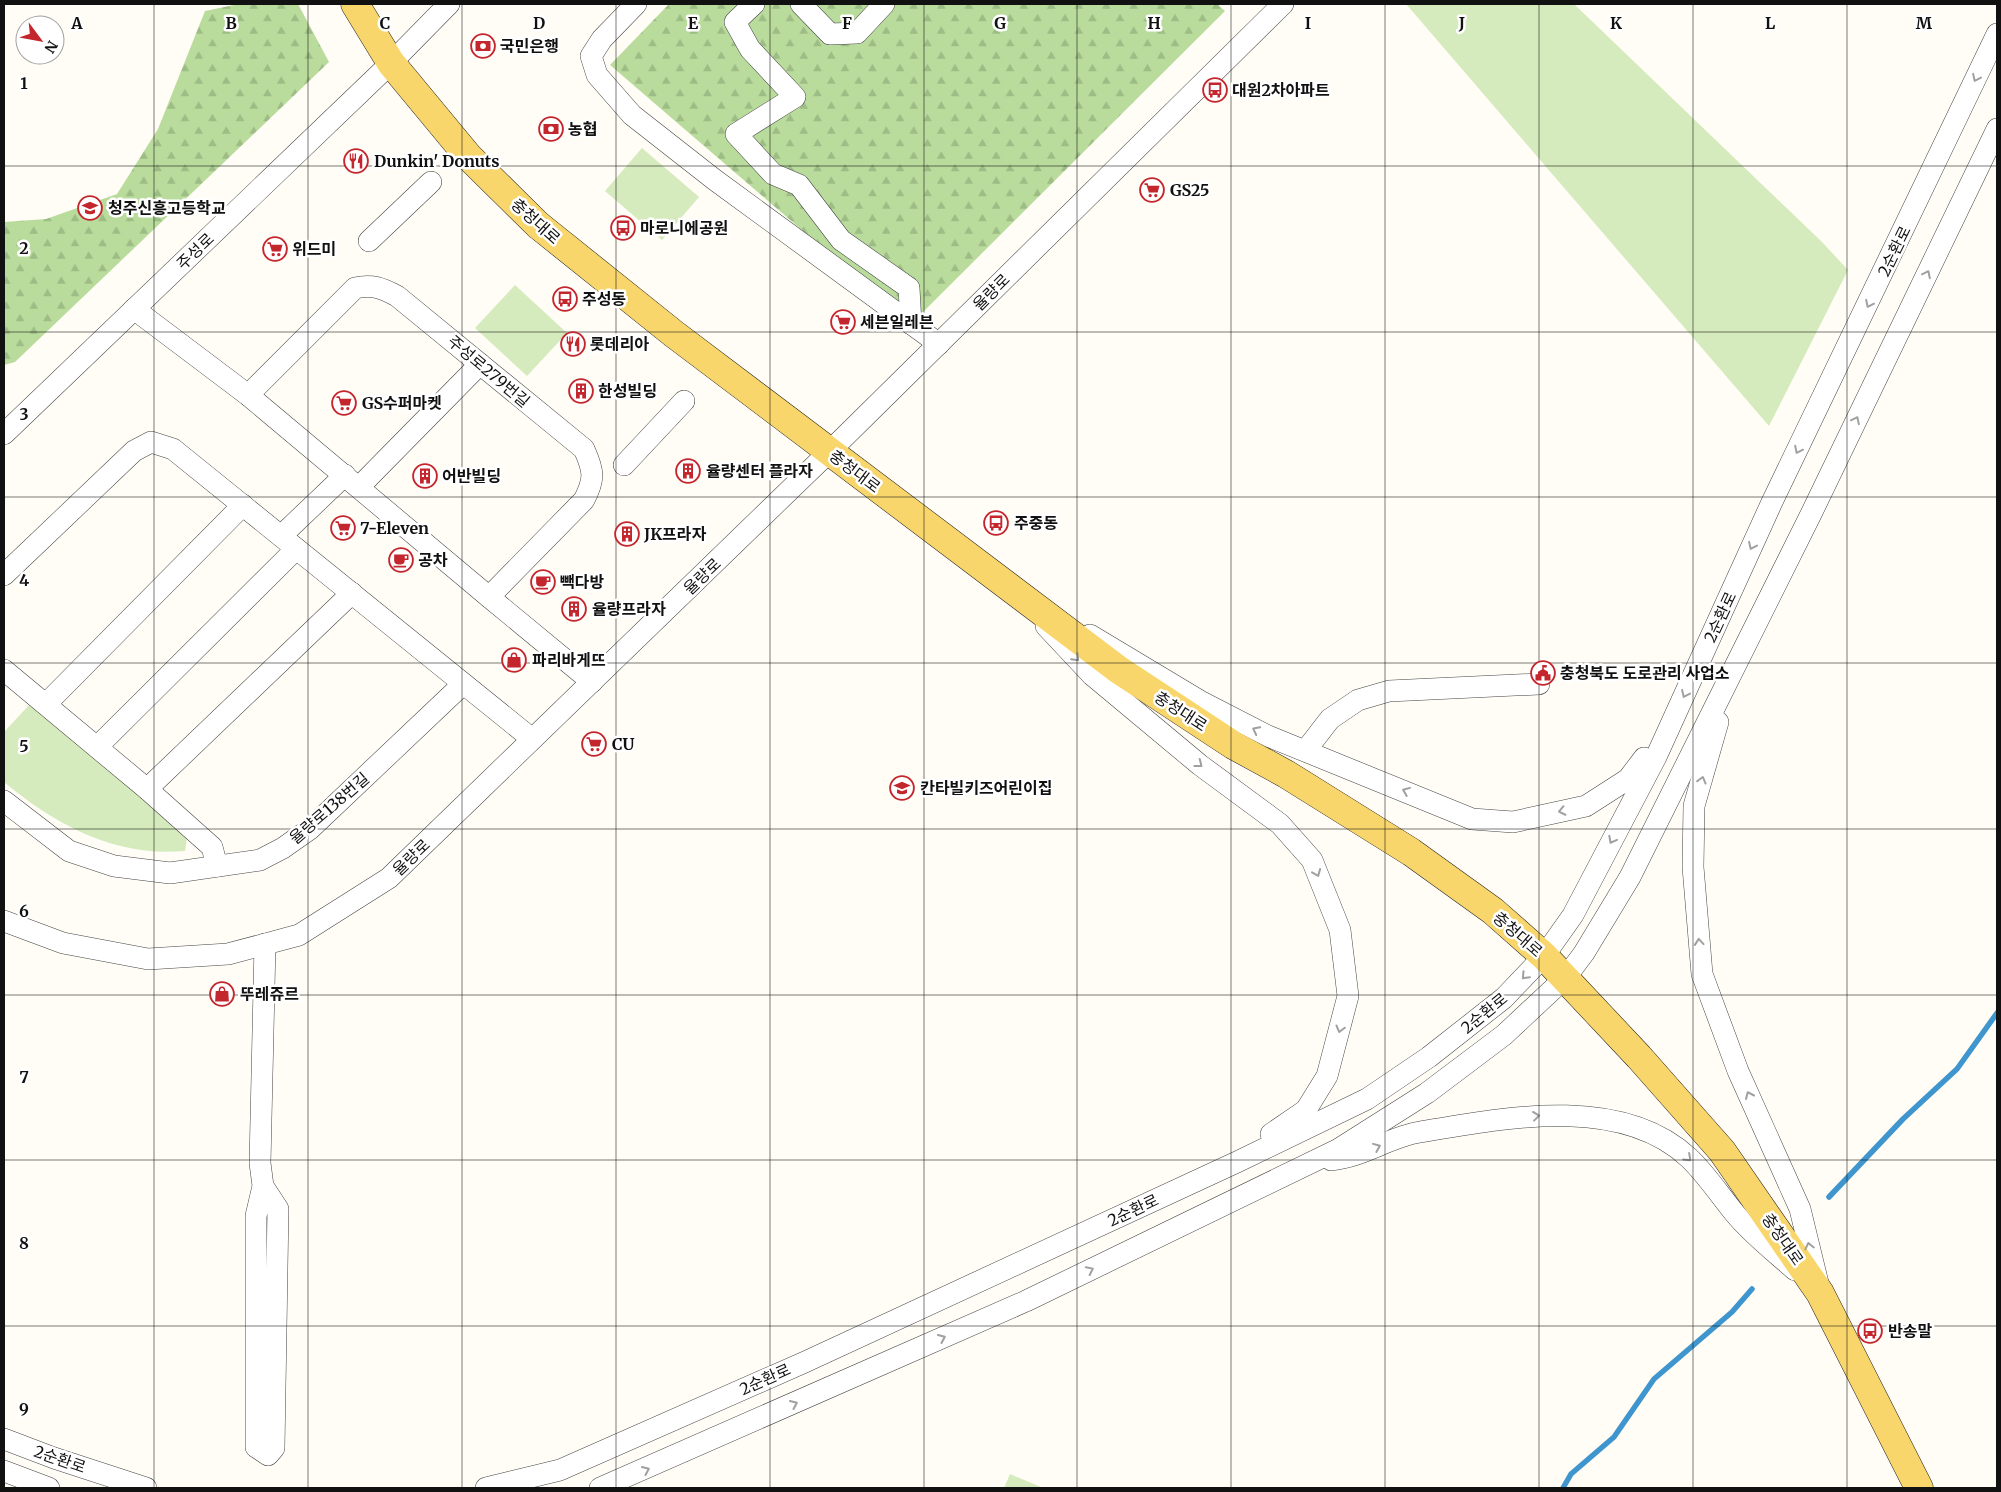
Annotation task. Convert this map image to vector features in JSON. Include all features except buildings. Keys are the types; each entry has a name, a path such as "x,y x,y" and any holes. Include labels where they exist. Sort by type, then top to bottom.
{"main road":[{"name":"충청대로","path":"355,4 391,63 468,156 538,225 674,334 1119,670 1217,734 1411,852 1494,911 1544,956 1566,977 1722,1152 1820,1293 1919,1488"}],"street":[{"name":"주성로","path":"4,434 391,63 449,4"},
{"path":"636,4 602,39 591,56 598,75 632,115 739,198 939,344"},
{"path":"754,4 735,22 750,49 795,97 736,134 773,174 799,186 841,240 909,288 911,324"},
{"path":"801,4 830,34 857,33 884,4"},
{"name":"율량로","path":"4,921 63,943 148,959 228,954 299,935 389,878 829,452 1283,4"},
{"name":"2순환로","path":"486,1488 560,1470 814,1358 1224,1168 1366,1099 1428,1057 1504,998 1544,956 1573,915 1656,757 1772,502 1997,34"},
{"name":"2순환로","path":"600,1488 615,1484 1026,1301 1337,1150 1427,1093 1504,1035 1566,977 1584,953 1630,877 1997,130"},
{"path":"369,241 431,182"},
{"name":"주성로279번길","path":"248,395 354,288 368,285 382,288 397,296 584,449 592,466 593,483 584,500 488,597"},
{"path":"134,309 248,395 592,682"},
{"path":"97,747 289,543 352,481 480,364"},
{"path":"624,465 684,402"},
{"path":"4,574 134,451 151,442 173,449 532,740"},
{"path":"46,704 243,505"},
{"path":"1007,584 1200,702 1268,736 1472,819 1513,822 1586,806 1628,779 1675,715"},
{"path":"1007,584 1092,675 1200,765 1280,824 1312,860 1340,930 1348,996 1327,1076 1306,1110 1224,1168"},
{"path":"147,789 352,593"},
{"path":"1738,660 1694,806 1693,867 1702,974 1738,1071 1800,1209 1820,1293"},
{"path":"4,670 147,789 212,847 217,866"},
{"name":"율량로138번길","path":"4,801 69,851 114,866 170,873 260,860 283,848 310,829 464,684"},
{"path":"1306,750 1330,719 1358,700 1389,690 1539,684"},
{"path":"263,1186 278,1210 274,1448 268,1455 256,1447 256,1216 263,1186 260,1163 265,944"},
{"path":"1313,1162 1347,1159 1408,1134 1461,1125 1546,1114 1612,1120 1658,1135 1689,1158 1739,1218 1820,1293"},
{"name":"2순환로","path":"4,1439 54,1458 146,1488"},
{"name":"2순환로","path":"4,1471 49,1488"}],"green space":[{"path":"239,4 298,4 329,62 15,362 4,365 4,222 46,219 117,194 158,129 205,11"},
{"path":"669,4 1217,4 1225,11 911,324 610,65"},
{"path":"1406,4 1574,4 1822,242 1848,270 1769,426"},
{"path":"642,148 699,197 662,240 605,191"},
{"path":"515,285 567,333 527,376 475,328"},
{"path":"31,703 187,837 185,851 159,852 135,849 88,835 66,825 45,812 4,782 4,732"},
{"path":"1010,1474 1043,1488 1004,1488"}],"waterway":[{"path":"1829,1197 1903,1119 1957,1069 1997,1013"},
{"path":"1563,1488 1571,1474 1614,1437 1654,1379 1732,1312 1752,1289"}],"place":[{"name":"국민은행","path":"483,46"},
{"name":"대원2차아파트","path":"1215,90"},
{"name":"농협","path":"551,129"},
{"name":"Dunkin' Donuts","path":"356,161"},
{"name":"GS25","path":"1152,190"},
{"name":"청주신흥고등학교","path":"90,208"},
{"name":"마로니에공원","path":"623,228"},
{"name":"위드미","path":"275,249"},
{"name":"주성동","path":"565,299"},
{"name":"세븐일레븐","path":"843,322"},
{"name":"롯데리아","path":"573,344"},
{"name":"한성빌딩","path":"581,391"},
{"name":"GS수퍼마켓","path":"344,403"},
{"name":"율량센터 플라자","path":"688,471"},
{"name":"어반빌딩","path":"425,476"},
{"name":"주중동","path":"996,523"},
{"name":"7-Eleven","path":"343,528"},
{"name":"JK프라자","path":"627,534"},
{"name":"공차","path":"401,560"},
{"name":"빽다방","path":"543,582"},
{"name":"율량프라자","path":"574,609"},
{"name":"파리바게뜨","path":"514,660"},
{"name":"충청북도 도로관리 사업소","path":"1543,673"},
{"name":"CU","path":"594,744"},
{"name":"칸타빌키즈어린이집","path":"902,788"},
{"name":"뚜레쥬르","path":"222,994"},
{"name":"반송말","path":"1870,1331"}]}
